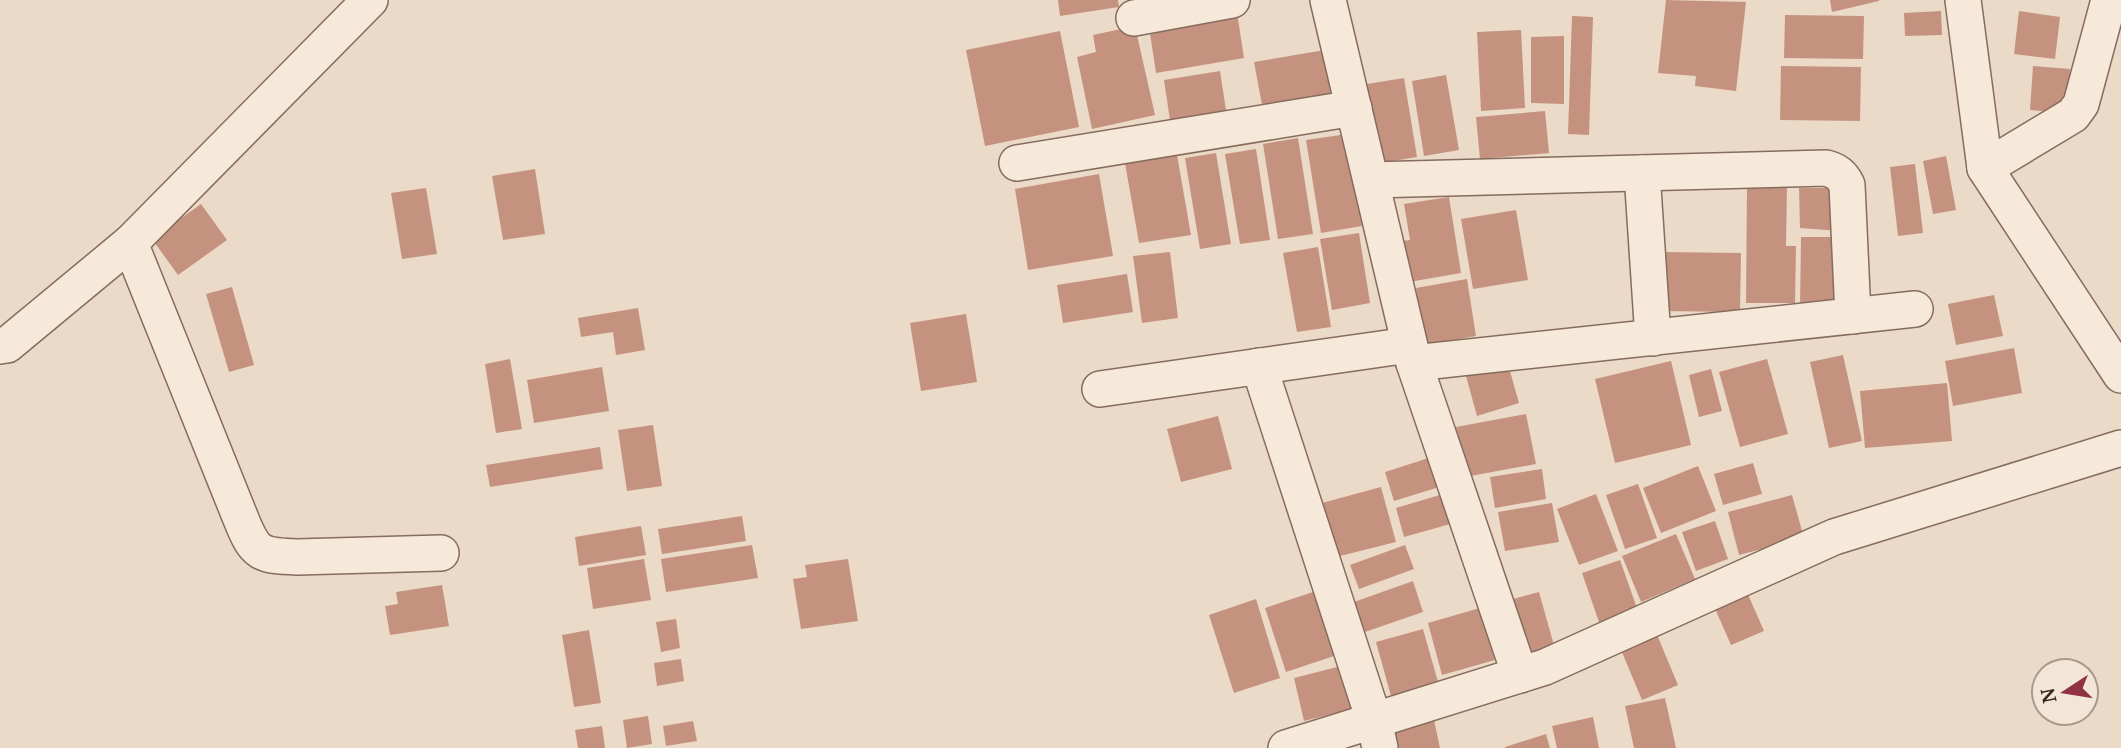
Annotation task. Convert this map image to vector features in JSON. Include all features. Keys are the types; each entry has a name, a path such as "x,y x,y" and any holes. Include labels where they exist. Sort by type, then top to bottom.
{"street":[{"path":"0,346 7,345 130,243 370,0"},
{"path":"1134,18 1232,0"},
{"path":"1328,0 1412,354 1520,675"},
{"path":"1963,0 1985,167 2121,375"},
{"path":"1985,167 2073,115 2081,104 2110,34 2109,0"},
{"path":"1017,163 1354,108"},
{"path":"1371,180 1826,168 1842,176 1847,185 1853,316"},
{"path":"1642,173 1653,338"},
{"path":"130,243 240,519 257,550 274,557 441,553"},
{"path":"1100,389 1259,366 1653,338 1915,309"},
{"path":"1259,366 1377,734"},
{"path":"1286,748 1377,734 1564,659 1834,537 2121,448"}],"building":[{"path":"1058,0 1118,0 1119,7 1060,16"},
{"path":"1666,0 1746,2 1736,91 1695,86 1696,76 1658,73"},
{"path":"1830,0 1879,0 1879,1 1832,12"},
{"path":"1236,6 1244,58 1156,73 1148,20"},
{"path":"1941,11 1942,35 1905,36 1904,13"},
{"path":"2019,11 2060,17 2055,59 2014,54"},
{"path":"1785,15 1864,16 1863,59 1784,58"},
{"path":"1572,16 1593,17 1589,135 1568,134"},
{"path":"1135,26 1155,115 1092,129 1077,57 1096,52 1093,35"},
{"path":"1521,30 1525,108 1481,111 1477,32"},
{"path":"1060,31 1079,127 985,146 966,50"},
{"path":"1564,36 1564,104 1531,103 1531,37"},
{"path":"1325,50 1332,93 1262,105 1254,62"},
{"path":"1781,66 1861,67 1860,121 1780,120"},
{"path":"2033,66 2070,69 2067,113 2030,110"},
{"path":"1220,71 1226,110 1170,120 1164,80"},
{"path":"1446,75 1459,150 1424,156 1412,81"},
{"path":"1404,78 1417,157 1381,163 1367,84"},
{"path":"1545,111 1549,153 1480,159 1476,117"},
{"path":"1347,134 1362,226 1321,233 1306,140"},
{"path":"1298,138 1313,234 1278,239 1263,144"},
{"path":"1256,149 1270,240 1240,244 1225,154"},
{"path":"1216,153 1231,244 1200,249 1185,158"},
{"path":"1177,155 1191,235 1139,243 1125,163"},
{"path":"1946,156 1956,210 1933,214 1923,161"},
{"path":"1915,164 1923,233 1898,236 1890,167"},
{"path":"535,169 545,234 503,240 492,176"},
{"path":"1099,174 1113,256 1028,270 1015,189"},
{"path":"1747,187 1787,187 1786,246 1796,246 1795,303 1746,303"},
{"path":"426,188 437,254 402,259 391,193"},
{"path":"1799,188 1839,188 1839,231 1800,228"},
{"path":"1449,197 1461,273 1409,282 1402,241 1410,240 1404,204"},
{"path":"201,204 227,240 178,275 152,239"},
{"path":"1516,210 1528,280 1473,289 1461,219"},
{"path":"1359,233 1370,303 1332,310 1320,239"},
{"path":"1801,237 1843,237 1842,310 1800,309"},
{"path":"1318,247 1331,327 1297,332 1283,253"},
{"path":"1170,252 1178,318 1142,323 1133,256"},
{"path":"1661,252 1741,253 1740,312 1660,311"},
{"path":"1127,274 1133,312 1063,323 1057,285"},
{"path":"1467,279 1476,336 1425,345 1416,288"},
{"path":"232,287 254,365 229,372 206,294"},
{"path":"1994,295 2003,336 1956,345 1948,304"},
{"path":"638,308 645,350 616,355 613,332 581,337 578,318"},
{"path":"966,314 977,382 921,391 910,323"},
{"path":"2014,348 2022,393 1953,406 1945,361"},
{"path":"1843,355 1862,441 1829,448 1810,362"},
{"path":"510,359 522,429 496,433 485,364"},
{"path":"1767,359 1788,434 1740,447 1719,372"},
{"path":"1671,361 1691,445 1615,463 1595,379"},
{"path":"1508,364 1519,403 1477,416 1466,376"},
{"path":"602,367 609,411 534,423 527,380"},
{"path":"1711,369 1722,411 1699,417 1689,375"},
{"path":"1947,383 1952,441 1865,448 1860,391"},
{"path":"1526,414 1536,464 1465,477 1456,427"},
{"path":"1218,416 1232,469 1181,482 1167,429"},
{"path":"653,425 662,486 627,491 618,430"},
{"path":"600,447 603,469 490,487 486,465"},
{"path":"1441,454 1449,484 1394,501 1385,472"},
{"path":"1753,463 1762,494 1723,505 1714,474"},
{"path":"1698,466 1716,511 1661,533 1643,488"},
{"path":"1542,469 1546,499 1495,508 1490,477"},
{"path":"1638,484 1657,538 1625,549 1606,495"},
{"path":"1381,487 1396,542 1336,557 1322,503"},
{"path":"1453,491 1461,521 1404,537 1396,508"},
{"path":"1596,494 1618,551 1579,565 1557,509"},
{"path":"1792,495 1804,538 1739,555 1728,512"},
{"path":"1552,503 1559,542 1505,551 1498,512"},
{"path":"742,516 746,541 662,554 658,529"},
{"path":"1715,521 1728,559 1696,571 1682,532"},
{"path":"641,526 646,555 579,566 575,537"},
{"path":"1676,534 1695,579 1641,602 1622,556"},
{"path":"752,545 758,578 666,592 661,559"},
{"path":"1405,545 1414,569 1359,589 1350,565"},
{"path":"644,559 651,600 593,609 587,568"},
{"path":"848,559 858,621 801,629 793,579 807,577 805,565"},
{"path":"1620,560 1638,611 1600,625 1582,573"},
{"path":"1413,581 1423,612 1365,632 1354,602"},
{"path":"442,585 449,626 390,635 385,606 398,604 396,592"},
{"path":"1322,589 1343,653 1286,672 1265,608"},
{"path":"1746,590 1764,631 1731,645 1713,604"},
{"path":"1539,592 1555,649 1530,656 1513,599"},
{"path":"1256,599 1280,678 1234,693 1209,615"},
{"path":"1480,608 1495,660 1442,675 1428,623"},
{"path":"676,619 680,648 661,652 656,622"},
{"path":"1423,629 1438,682 1391,696 1376,642"},
{"path":"589,630 601,703 574,707 562,635"},
{"path":"1655,630 1678,685 1642,700 1619,645"},
{"path":"681,659 684,681 657,686 654,663"},
{"path":"1345,665 1356,708 1304,721 1294,678"},
{"path":"1665,698 1676,748 1634,748 1625,706"},
{"path":"1432,711 1440,748 1398,748 1392,719"},
{"path":"648,716 652,744 627,748 623,720"},
{"path":"1593,717 1599,748 1557,748 1552,726"},
{"path":"693,721 697,741 666,746 663,726"},
{"path":"602,726 605,748 578,748 575,730"},
{"path":"1546,734 1550,748 1505,748 1505,747"}]}
